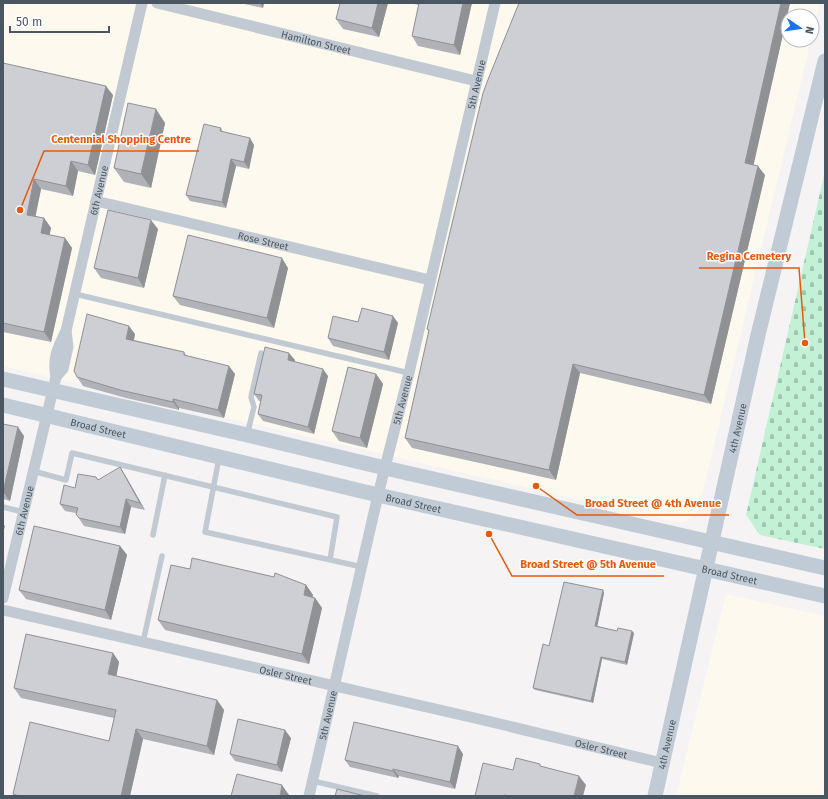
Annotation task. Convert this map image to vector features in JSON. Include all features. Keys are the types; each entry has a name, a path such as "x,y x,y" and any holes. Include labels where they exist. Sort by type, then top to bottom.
{"main road":[{"name":"4th Avenue","path":"655,796 758,335 825,61"},
{"path":"3,380 54,384 247,435 385,468 825,568"},
{"name":"Broad Street","path":"3,405 378,495 825,596"}],"street":[{"name":"6th Avenue","path":"3,598 54,384 63,369 68,347 66,331 142,3"},
{"name":"Hamilton Street","path":"157,3 476,81"},
{"name":"5th Avenue","path":"309,796 378,495 495,3"},
{"name":"Rose Street","path":"96,200 430,280"},
{"name":"Osler Street","path":"3,610 479,719 662,763"}],"lane":[{"path":"74,294 408,373"},
{"path":"247,435 254,407 251,397 261,354"},
{"path":"33,471 66,480 72,453 337,517 330,560"},
{"path":"219,456 205,532 362,567"},
{"path":"153,535 165,475"},
{"path":"3,508 23,512"},
{"path":"143,642 162,556"},
{"path":"313,781 377,796"}],"shaded area":[{"path":"3,3 820,3 819,8 780,8 780,48 809,48 700,504 698,511 691,518 683,522 676,522 3,366"},
{"path":"726,594 825,616 825,796 676,796"}],"green space":[{"path":"825,171 825,549 760,535 746,515"}],"building":[{"path":"340,3 378,3 372,28 336,19"},
{"path":"419,3 463,3 454,45 412,36"},
{"path":"519,3 781,3 745,163 758,166 704,395 573,364 549,470 405,438 429,330 427,329 483,93"},
{"path":"3,63 106,86 88,165 71,161 66,186 34,179 27,215 44,218 41,233 65,238 44,332 3,323"},
{"path":"128,103 156,109 141,174 114,168"},
{"path":"204,124 221,128 220,131 250,138 244,162 231,159 222,202 186,195"},
{"path":"108,210 151,220 138,278 94,268"},
{"path":"188,235 282,258 267,318 173,296"},
{"path":"362,308 393,316 384,352 328,338 333,316 358,322"},
{"path":"87,314 129,326 126,339 184,352 184,355 229,366 218,410 173,399 173,402 120,390 77,377 74,371"},
{"path":"265,347 289,353 288,360 323,369 308,427 258,414 262,395 254,394"},
{"path":"348,367 376,374 360,438 332,431"},
{"path":"3,424 18,427 3,492"},
{"path":"120,467 140,503 126,499 120,527 79,518 76,514 78,508 60,504 64,485 75,488 78,474 96,477 98,480"},
{"path":"34,526 120,546 105,610 19,590"},
{"path":"192,558 274,577 275,573 306,585 304,595 315,598 302,654 158,620 171,565 190,569"},
{"path":"564,582 603,590 595,626 617,631 618,628 632,631 625,662 601,657 591,701 533,688 543,644 549,646"},
{"path":"26,634 113,653 108,674 217,700 207,746 136,729 121,796 19,796 13,794 30,722 109,741 116,710 14,688"},
{"path":"238,719 285,730 277,765 230,754"},
{"path":"354,722 458,746 450,782 345,760"},
{"path":"516,758 579,776 574,796 475,796 483,763 513,770"},
{"path":"237,774 282,785 280,796 231,796"},
{"path":"337,789 365,796 335,796"}],"place":[{"name":"Centennial Shopping Centre","path":"20,210"},
{"name":"Regina Cemetery","path":"805,343"},
{"name":"Broad Street @ 4th Avenue","path":"536,486"},
{"name":"Broad Street @ 5th Avenue","path":"489,534"}]}
